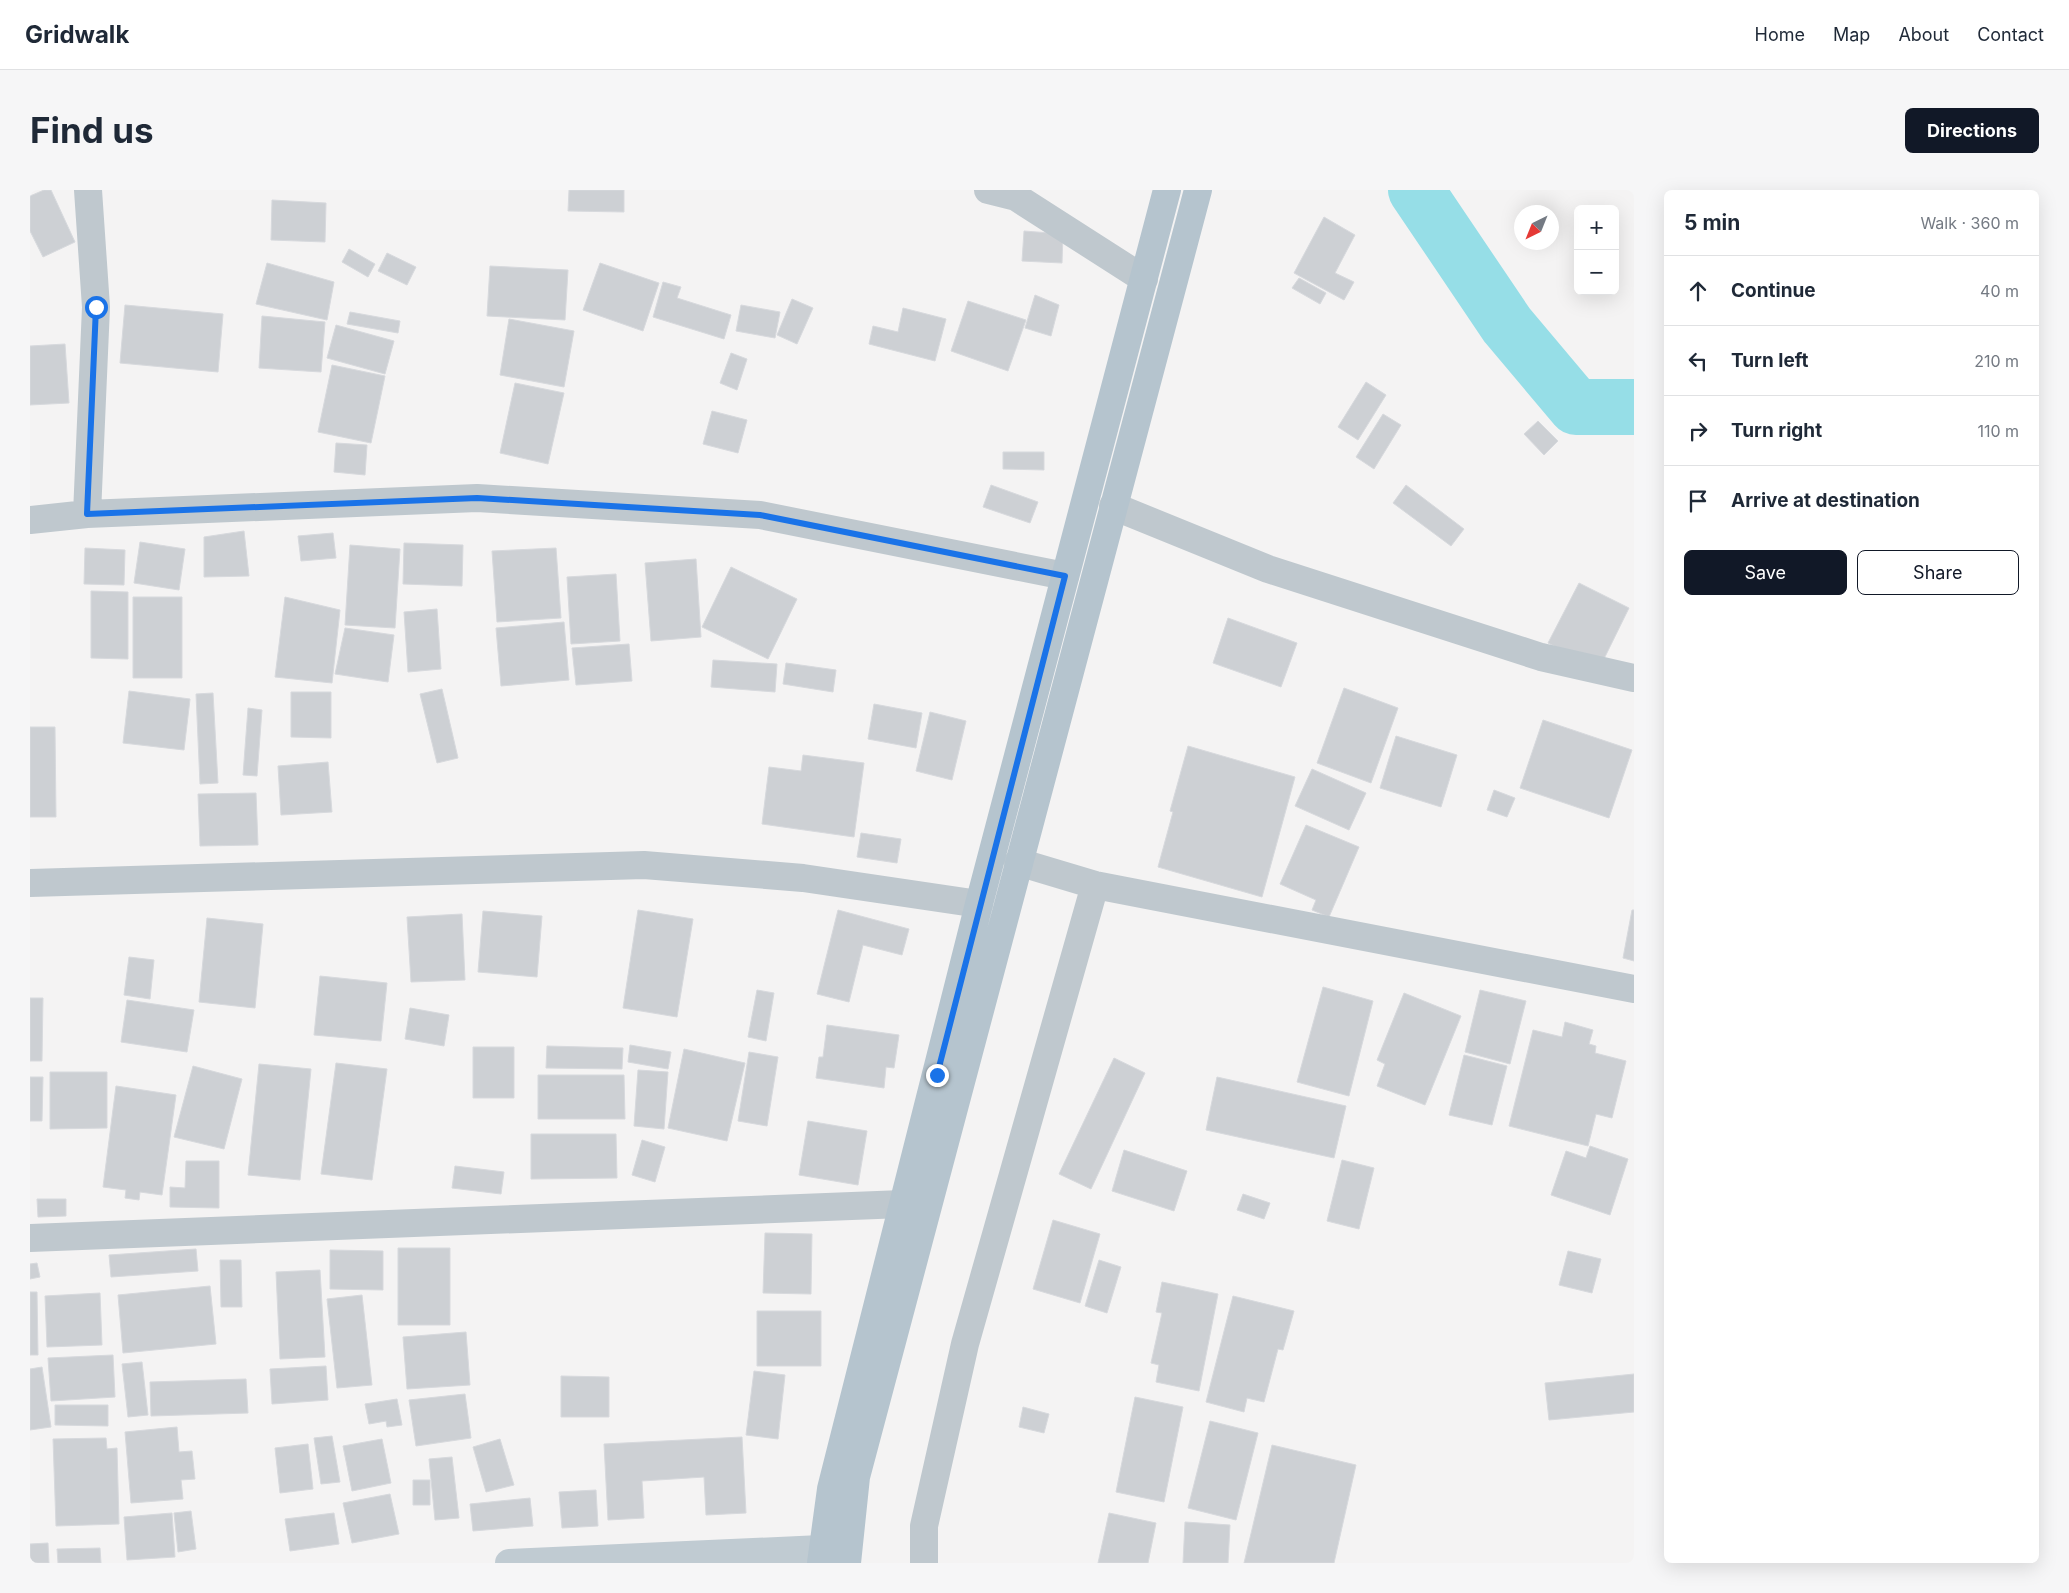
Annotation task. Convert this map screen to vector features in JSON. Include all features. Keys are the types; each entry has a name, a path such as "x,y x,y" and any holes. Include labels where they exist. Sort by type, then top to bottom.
{"main road":[{"path":"821,1556 831,1489 903,1204 979,904 1167,190"},
{"path":"846,1563 856,1477 1198,190"}],"street":[{"path":"87,514 96,307 88,190"},
{"path":"988,190 1016,197 1144,279"},
{"path":"30,520 87,514 477,498 760,515 1065,576"},
{"path":"1113,506 1268,569 1541,657 1634,678"},
{"path":"1018,862 1094,885 1634,989"},
{"path":"30,883 644,865 804,878 979,904"},
{"path":"924,1563 924,1526 965,1344 1094,885"},
{"path":"30,1238 903,1204"},
{"path":"510,1563 821,1556"}],"building":[{"path":"44,190 51,190 75,242 43,257 30,231 30,196"},
{"path":"569,190 624,190 624,212 568,211"},
{"path":"272,200 326,203 325,242 271,240"},
{"path":"1324,217 1355,235 1335,273 1354,282 1344,300 1294,273"},
{"path":"1024,231 1063,234 1062,263 1022,261"},
{"path":"349,249 375,264 368,277 342,262"},
{"path":"387,253 416,267 407,285 378,271"},
{"path":"267,263 334,282 327,320 256,304"},
{"path":"600,263 659,283 643,331 583,310"},
{"path":"490,266 568,270 565,320 487,316"},
{"path":"1299,278 1326,293 1320,304 1292,288"},
{"path":"663,282 681,287 677,298 731,315 724,339 653,317"},
{"path":"1035,295 1059,305 1051,336 1025,328"},
{"path":"792,299 813,308 797,344 777,335"},
{"path":"968,301 1026,320 1008,371 951,351"},
{"path":"125,305 223,314 218,372 120,363"},
{"path":"741,305 780,312 775,338 736,331"},
{"path":"903,308 946,319 935,361 869,344 873,326 898,332"},
{"path":"350,312 400,321 398,333 347,324"},
{"path":"262,316 325,322 321,372 259,368"},
{"path":"509,319 574,331 564,387 500,375"},
{"path":"336,325 394,341 385,374 327,358"},
{"path":"65,344 69,403 30,405 30,346"},
{"path":"731,353 747,359 737,390 720,383"},
{"path":"332,365 385,376 371,443 318,432"},
{"path":"1366,382 1386,395 1358,440 1338,427"},
{"path":"515,383 564,393 548,464 500,453"},
{"path":"712,411 747,420 738,453 703,444"},
{"path":"1383,414 1401,425 1374,469 1356,457"},
{"path":"1538,421 1558,441 1544,455 1524,434"},
{"path":"336,443 367,445 365,475 334,472"},
{"path":"1003,452 1044,452 1044,470 1003,469"},
{"path":"991,485 1038,502 1030,523 983,507"},
{"path":"1406,485 1464,529 1451,546 1393,503"},
{"path":"244,531 249,576 204,577 204,537"},
{"path":"333,533 336,558 301,561 298,536"},
{"path":"140,542 185,549 179,590 134,583"},
{"path":"404,543 463,545 462,586 403,584"},
{"path":"350,545 400,549 395,628 345,625"},
{"path":"85,548 125,550 124,585 84,584"},
{"path":"556,548 561,618 497,622 492,551"},
{"path":"696,559 701,637 651,641 645,563"},
{"path":"731,567 797,599 768,659 702,627"},
{"path":"616,574 620,641 571,644 567,577"},
{"path":"1579,583 1629,608 1599,669 1548,643"},
{"path":"91,591 128,592 128,659 91,658"},
{"path":"133,597 182,597 182,678 133,678"},
{"path":"285,597 340,610 332,683 275,677"},
{"path":"437,609 441,669 408,672 404,612"},
{"path":"1228,618 1297,643 1281,687 1213,663"},
{"path":"564,622 569,680 501,686 496,628"},
{"path":"345,628 394,635 388,682 335,674"},
{"path":"629,644 632,681 576,685 572,648"},
{"path":"713,660 777,664 775,692 711,687"},
{"path":"786,663 836,670 833,692 783,684"},
{"path":"1344,688 1398,708 1371,783 1317,763"},
{"path":"442,689 458,758 437,763 420,694"},
{"path":"129,691 190,699 184,750 123,743"},
{"path":"291,692 331,692 331,738 291,737"},
{"path":"213,693 218,783 200,784 196,694"},
{"path":"874,704 922,713 916,748 868,739"},
{"path":"248,708 262,710 257,776 243,775"},
{"path":"930,712 966,721 952,780 916,771"},
{"path":"1543,720 1632,750 1609,818 1520,788"},
{"path":"30,727 55,727 56,817 30,817"},
{"path":"1396,736 1457,755 1441,807 1380,788"},
{"path":"1188,746 1295,777 1262,897 1158,867 1173,812 1170,811"},
{"path":"803,755 864,763 854,837 762,824 769,767 801,771"},
{"path":"328,762 332,812 281,815 278,766"},
{"path":"1312,769 1366,793 1349,830 1295,806"},
{"path":"1494,790 1515,798 1507,817 1487,810"},
{"path":"256,793 258,845 200,846 198,794"},
{"path":"1306,825 1359,847 1329,917 1312,910 1316,900 1280,884"},
{"path":"861,833 901,839 897,863 857,857"},
{"path":"638,910 693,919 677,1017 623,1008"},
{"path":"838,910 909,929 902,955 863,945 849,1002 817,994"},
{"path":"1632,910 1634,910 1634,961 1623,958"},
{"path":"483,911 542,916 537,977 478,972"},
{"path":"462,914 465,980 411,982 407,917"},
{"path":"207,918 263,924 255,1008 199,1002"},
{"path":"129,957 154,960 150,999 124,995"},
{"path":"320,976 387,983 381,1041 314,1035"},
{"path":"1323,987 1373,1001 1349,1096 1297,1082"},
{"path":"757,990 774,993 766,1041 748,1037"},
{"path":"1480,990 1526,1001 1510,1064 1465,1052"},
{"path":"1404,993 1461,1016 1425,1105 1377,1086 1385,1064 1377,1060"},
{"path":"30,998 43,998 42,1061 30,1061"},
{"path":"127,1000 194,1010 187,1052 121,1042"},
{"path":"410,1008 449,1015 444,1046 405,1039"},
{"path":"1565,1022 1593,1030 1589,1044 1596,1046 1595,1053 1626,1061 1612,1118 1596,1114 1588,1146 1509,1126 1533,1030 1562,1037"},
{"path":"827,1025 899,1035 894,1068 886,1067 884,1088 816,1078 819,1057 823,1057"},
{"path":"630,1045 671,1052 668,1069 628,1062"},
{"path":"547,1046 623,1048 622,1069 546,1068"},
{"path":"473,1047 514,1047 514,1098 473,1098"},
{"path":"684,1049 745,1063 727,1141 668,1128"},
{"path":"749,1052 778,1057 767,1126 738,1121"},
{"path":"1464,1055 1507,1066 1492,1125 1449,1115"},
{"path":"1114,1058 1145,1073 1091,1189 1059,1174"},
{"path":"336,1063 387,1069 372,1180 321,1174"},
{"path":"259,1064 311,1069 300,1180 248,1175"},
{"path":"193,1066 242,1079 224,1149 174,1137"},
{"path":"638,1070 668,1072 664,1129 634,1126"},
{"path":"50,1072 107,1072 107,1128 50,1129"},
{"path":"538,1075 624,1075 625,1119 538,1119"},
{"path":"30,1077 43,1077 42,1121 30,1121"},
{"path":"1217,1077 1346,1106 1334,1158 1206,1130"},
{"path":"116,1086 176,1095 162,1195 140,1192 139,1200 125,1198 126,1190 103,1187"},
{"path":"808,1121 867,1131 858,1185 799,1175"},
{"path":"531,1134 616,1134 617,1178 531,1179"},
{"path":"642,1140 665,1147 655,1182 632,1175"},
{"path":"1590,1146 1628,1159 1610,1215 1551,1195 1566,1151 1586,1158"},
{"path":"1124,1150 1187,1171 1174,1211 1112,1191"},
{"path":"1342,1160 1374,1168 1359,1229 1327,1221"},
{"path":"186,1161 219,1161 219,1208 170,1207 170,1187 185,1188"},
{"path":"455,1166 504,1172 501,1194 452,1188"},
{"path":"1243,1194 1270,1203 1264,1219 1237,1210"},
{"path":"37,1199 66,1199 66,1216 38,1217"},
{"path":"1053,1220 1100,1234 1080,1303 1033,1289"},
{"path":"765,1233 812,1234 811,1294 763,1293"},
{"path":"398,1248 450,1248 450,1325 398,1325"},
{"path":"196,1249 198,1271 111,1277 109,1255"},
{"path":"330,1250 383,1251 383,1290 330,1289"},
{"path":"1568,1251 1601,1259 1592,1293 1559,1285"},
{"path":"220,1260 241,1260 242,1307 221,1307"},
{"path":"1099,1260 1121,1267 1107,1313 1085,1306"},
{"path":"37,1263 40,1277 30,1279 30,1264"},
{"path":"320,1270 325,1357 280,1359 276,1272"},
{"path":"1162,1282 1218,1294 1199,1391 1156,1382 1159,1365 1151,1363 1162,1313 1156,1312"},
{"path":"210,1286 216,1344 123,1353 118,1295"},
{"path":"30,1292 37,1292 38,1355 30,1355"},
{"path":"100,1293 102,1345 47,1347 45,1296"},
{"path":"362,1295 372,1385 337,1388 327,1299"},
{"path":"1233,1296 1294,1311 1283,1350 1278,1349 1264,1402 1247,1398 1244,1412 1206,1402"},
{"path":"757,1311 821,1311 821,1366 757,1366"},
{"path":"466,1332 470,1385 407,1389 403,1337"},
{"path":"113,1355 115,1397 51,1401 48,1358"},
{"path":"142,1362 148,1415 128,1417 122,1364"},
{"path":"326,1366 328,1400 272,1404 270,1369"},
{"path":"42,1367 51,1427 30,1430 30,1369"},
{"path":"754,1371 785,1375 778,1439 746,1435"},
{"path":"1634,1374 1634,1412 1549,1420 1545,1383"},
{"path":"561,1376 609,1377 609,1417 561,1417"},
{"path":"246,1379 248,1413 151,1416 150,1382"},
{"path":"465,1394 471,1438 416,1446 409,1400"},
{"path":"1135,1397 1183,1407 1164,1502 1116,1492"},
{"path":"397,1399 402,1425 387,1427 386,1421 369,1424 365,1404"},
{"path":"55,1405 108,1405 108,1426 55,1425"},
{"path":"1023,1407 1049,1414 1044,1433 1019,1427"},
{"path":"1210,1421 1258,1433 1236,1520 1188,1508"},
{"path":"177,1427 179,1452 192,1451 195,1479 181,1480 183,1499 131,1503 125,1432"},
{"path":"332,1436 340,1482 321,1484 314,1438"},
{"path":"742,1437 746,1513 706,1515 704,1477 642,1481 644,1518 608,1520 604,1444"},
{"path":"106,1438 107,1449 117,1448 119,1524 56,1526 53,1439"},
{"path":"382,1439 391,1483 352,1491 343,1446"},
{"path":"500,1439 514,1485 486,1492 473,1447"},
{"path":"308,1444 313,1489 280,1493 275,1448"},
{"path":"1272,1445 1356,1465 1334,1563 1244,1563"},
{"path":"452,1457 459,1518 435,1520 429,1459"},
{"path":"413,1480 430,1480 430,1505 413,1505"},
{"path":"596,1490 598,1526 562,1528 559,1492"},
{"path":"390,1494 399,1534 352,1543 343,1503"},
{"path":"530,1498 533,1526 473,1531 470,1504"},
{"path":"191,1511 196,1549 178,1552 174,1513"},
{"path":"172,1513 175,1557 127,1560 124,1517"},
{"path":"334,1513 339,1544 290,1551 285,1519"},
{"path":"1109,1513 1156,1523 1148,1563 1098,1563"},
{"path":"1185,1522 1230,1525 1228,1563 1183,1563"},
{"path":"48,1543 49,1563 30,1563 30,1544"},
{"path":"100,1548 101,1563 58,1563 57,1549"}],"waterway":[{"path":"1416,190 1507,325 1576,407 1634,407"}],"route":[{"path":"96,307 87,514 477,498 760,515 1065,576 979,904 937,1075"}]}
